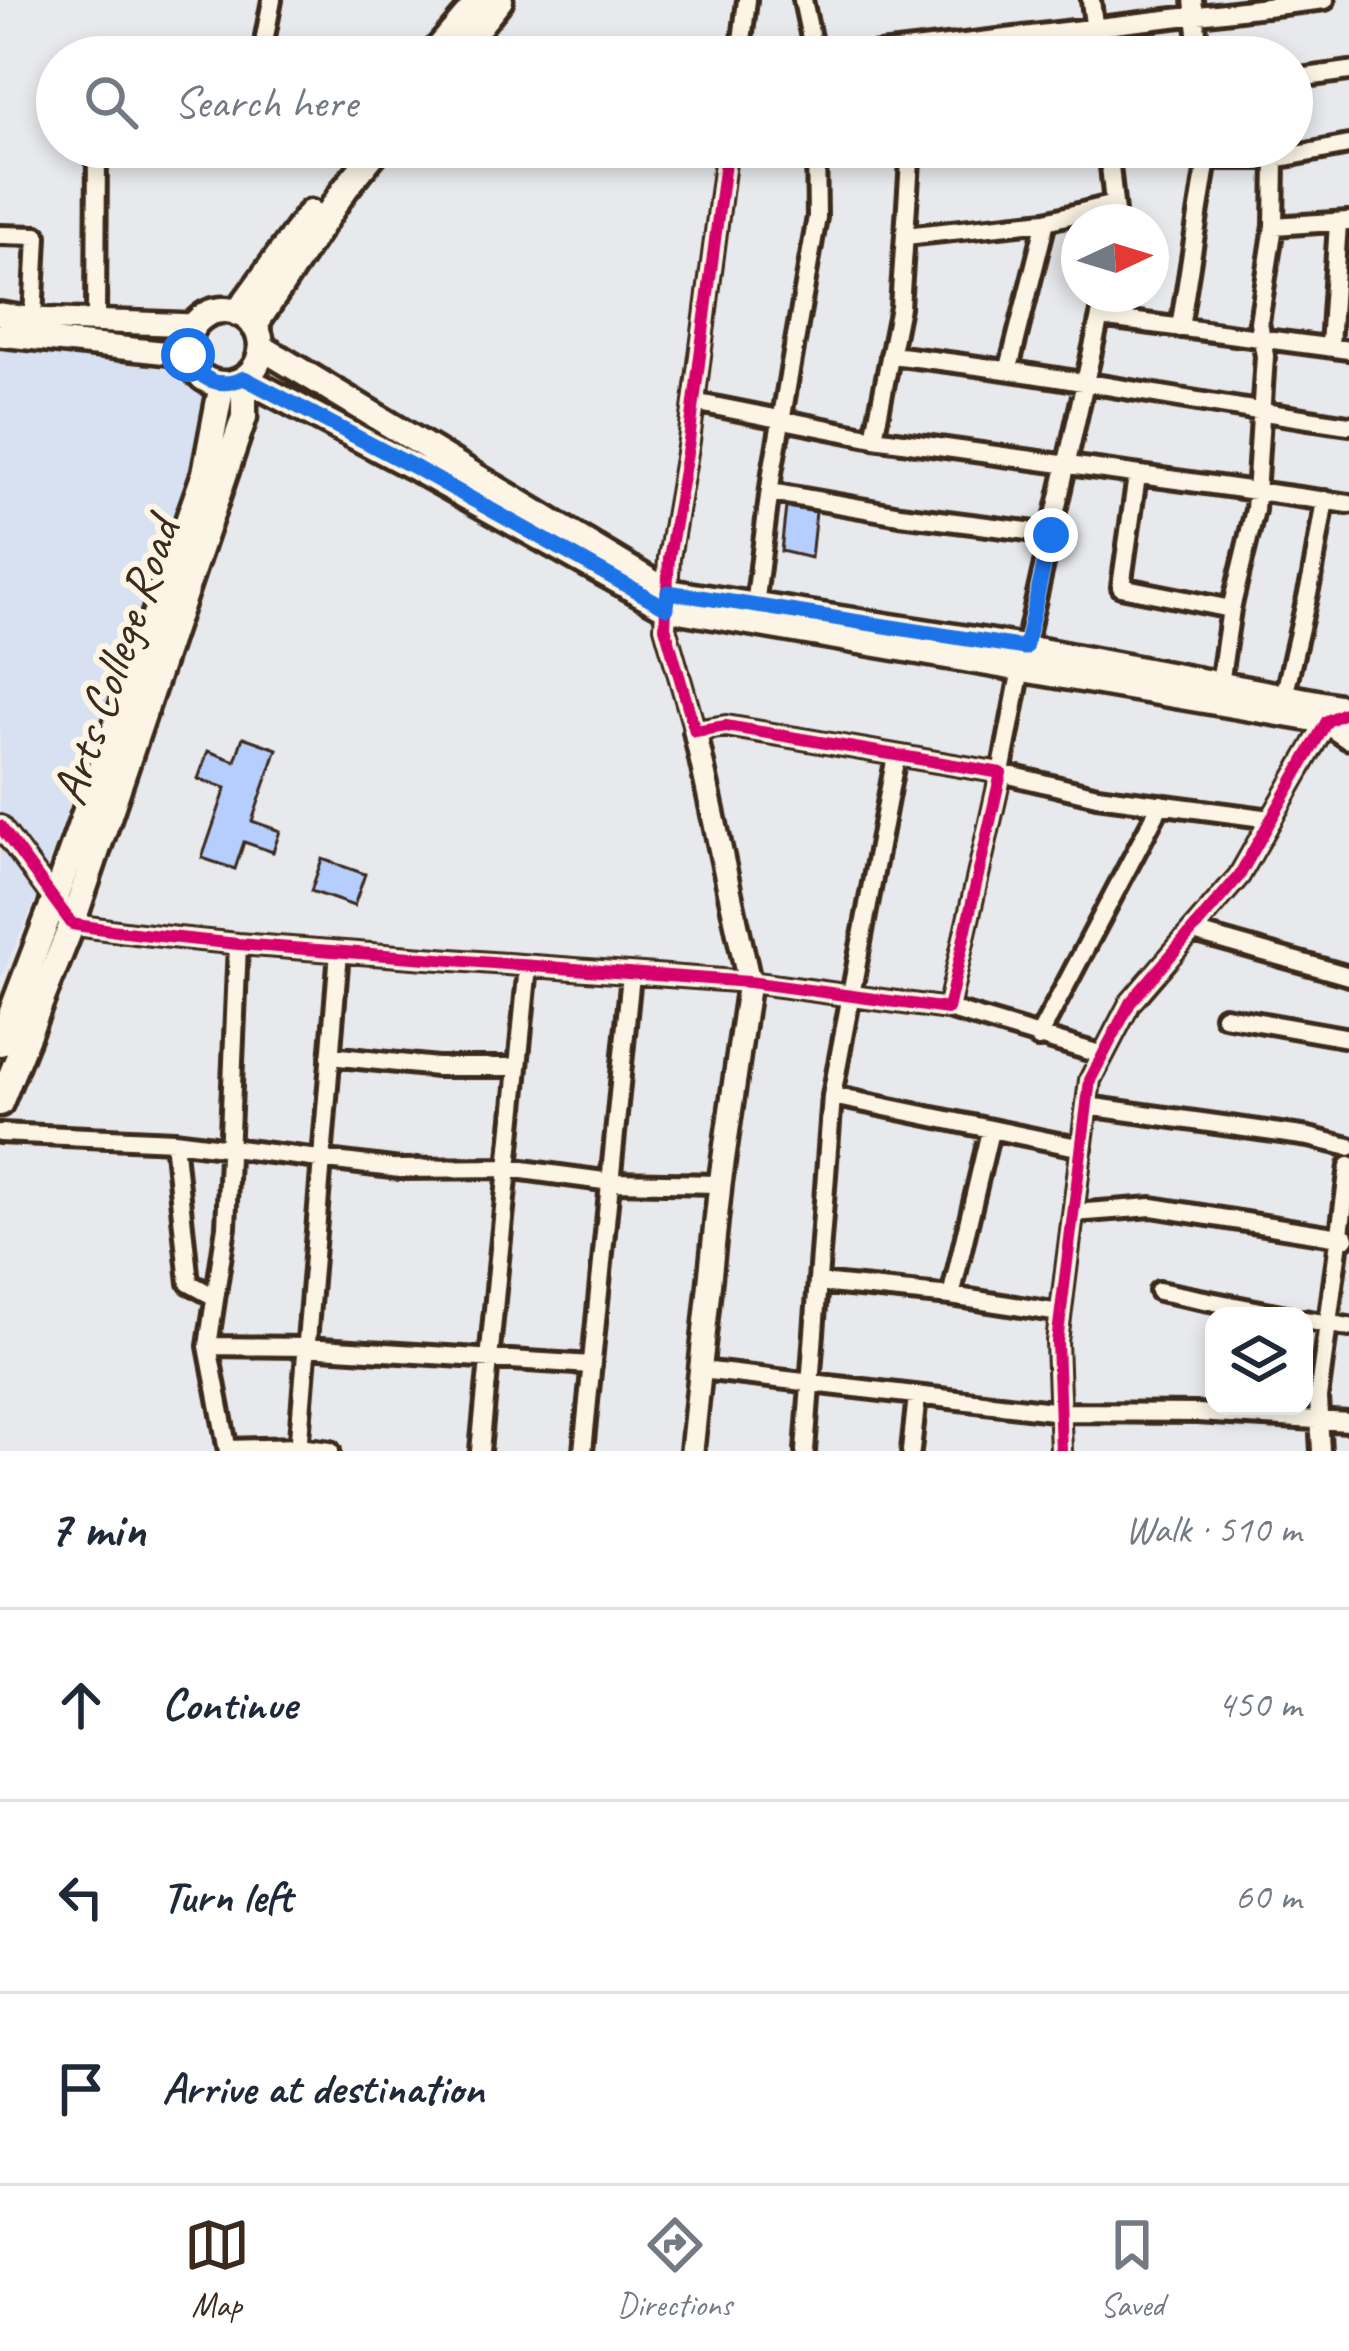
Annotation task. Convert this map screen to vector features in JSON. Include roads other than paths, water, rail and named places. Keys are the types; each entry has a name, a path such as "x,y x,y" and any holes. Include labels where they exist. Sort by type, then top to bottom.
{"main road":[{"path":"449,36 479,0"},
{"path":"471,36 500,0"},
{"path":"0,1042 205,473 233,381 256,365 251,328 346,168"},
{"path":"251,328 362,168"},
{"path":"1342,713 1023,657 755,606 668,600 251,328 214,312 189,335 188,355 200,375 233,381 418,469 668,600 1023,657 1220,684 1342,713"},
{"name":"Arts College Road","path":"0,1103 72,924 244,417 233,381"},
{"path":"1342,713 1349,736"}],"street":[{"path":"265,36 272,0"},
{"path":"743,36 747,0"},
{"path":"802,0 810,36"},
{"path":"1091,0 1095,36"},
{"path":"1020,36 1194,8 1324,0"},
{"path":"1313,76 1349,70"},
{"path":"1313,152 1349,146"},
{"path":"96,322 97,168"},
{"path":"692,1451 720,1184 749,982 695,730 665,627 669,558 724,168"},
{"path":"755,606 781,418 817,217 817,168"},
{"path":"874,438 900,307 909,168"},
{"path":"1110,168 1114,204"},
{"path":"1180,328 1203,168"},
{"path":"1220,684 1231,609 1255,510 1265,356 1259,322 1274,226 1275,168"},
{"path":"905,236 1061,219"},
{"path":"1009,368 1046,221"},
{"path":"1100,317 1340,348 1344,222 1274,226"},
{"path":"0,235 38,236 33,319"},
{"path":"948,1009 1101,312"},
{"path":"0,314 194,326"},
{"path":"0,335 188,355"},
{"path":"890,355 1009,368 1349,425"},
{"path":"694,402 874,438 1349,504"},
{"path":"1137,476 1121,587 1231,609"},
{"path":"770,492 1051,535"},
{"path":"1284,697 1325,500"},
{"path":"1061,1451 1057,1342 1090,1080 1130,1004 1239,876 1342,713"},
{"path":"695,730 726,726 1001,773 1097,796 1271,819"},
{"path":"805,1451 832,1096 896,756"},
{"path":"1038,1038 1161,804"},
{"path":"0,826 72,924 142,937 749,982 948,1009 1103,1055"},
{"path":"1194,932 1349,976"},
{"path":"238,944 226,1227 208,1346 228,1450 330,1451"},
{"path":"298,1449 339,952"},
{"path":"480,1451 528,966"},
{"path":"583,1451 631,975"},
{"path":"1224,1016 1349,1038"},
{"path":"330,1055 437,1067 518,1067"},
{"path":"832,1096 1082,1148"},
{"path":"1087,1106 1309,1137 1349,1147"},
{"path":"951,1296 990,1131"},
{"path":"0,1133 174,1142 400,1169 508,1168 610,1181 720,1184"},
{"path":"174,1142 189,1283 215,1297"},
{"path":"1322,1451 1318,1399 1344,1238 1349,1166"},
{"path":"1074,1213 1153,1207 1344,1238"},
{"path":"819,1283 1060,1313"},
{"path":"1159,1291 1240,1307"},
{"path":"1313,1322 1349,1328"},
{"path":"208,1346 305,1347 592,1365"},
{"path":"701,1370 1060,1412 1197,1413 1349,1422"},
{"path":"910,1451 917,1396"}]}
